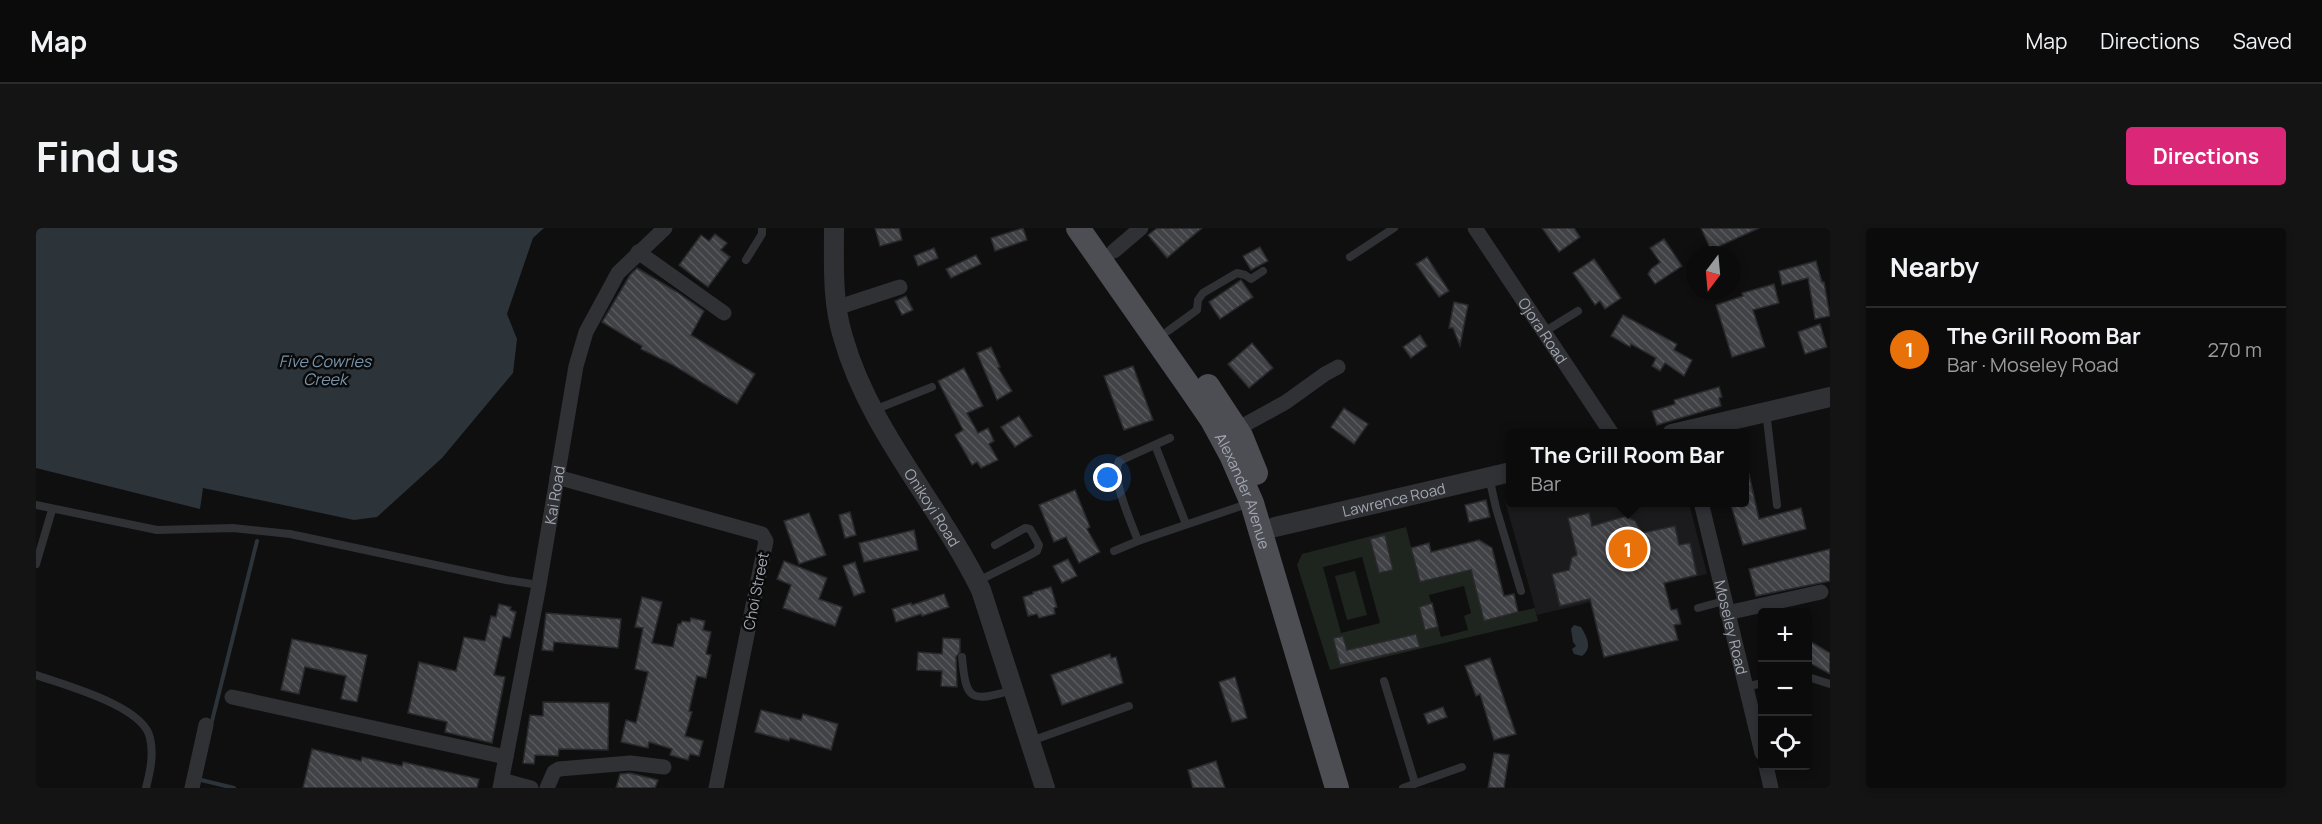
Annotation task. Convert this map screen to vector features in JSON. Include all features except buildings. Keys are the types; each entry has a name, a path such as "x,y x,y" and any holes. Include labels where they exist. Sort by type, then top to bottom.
{"main road":[{"name":"Alexander Avenue","path":"1078,228 1212,420 1231,455 1252,503 1337,788"},
{"name":"Alexander Avenue","path":"1097,228 1237,429 1275,527 1353,788"}],"street":[{"name":"Kai Road","path":"501,784 539,585 576,366 586,332 618,273 665,228"},
{"name":"Onikoyi Road","path":"834,228 836,308 853,369 874,410 977,582 989,610 1045,788"},
{"path":"1114,251 1141,228"},
{"name":"Ojora Road","path":"1475,228 1609,429"},
{"path":"638,252 723,312"},
{"path":"836,308 900,287"},
{"path":"1237,429 1286,402 1338,367"},
{"path":"1696,429 1830,397"},
{"name":"Lawrence Road","path":"1275,527 1506,473"},
{"name":"Choi Street","path":"557,477 765,536 766,541 716,788"},
{"name":"Moseley Road","path":"1702,507 1758,736"},
{"path":"1726,607 1821,592"},
{"path":"232,697 506,757"},
{"path":"192,788 206,725"},
{"path":"547,788 554,772 559,769 630,763 664,767"},
{"path":"1767,770 1772,788"},
{"path":"501,784 531,788"}],"lane":[{"path":"746,260 762,234 762,228"},
{"path":"1350,257 1394,228"},
{"path":"1168,332 1197,310 1198,300 1203,293 1237,273 1251,279 1263,271"},
{"path":"1544,332 1578,310"},
{"path":"874,410 932,387"},
{"path":"1766,411 1777,505"},
{"path":"1137,541 1120,488 1116,466 1119,461 1170,438"},
{"path":"1155,445 1186,525"},
{"path":"1489,477 1521,591"},
{"path":"1114,551 1137,541 1252,503"},
{"path":"36,505 157,530 233,528 290,534 539,585"},
{"path":"36,564 52,510"},
{"path":"977,582 1030,555 1039,545 1033,532 1025,528 995,545"},
{"path":"1698,608 1726,607"},
{"path":"962,657 964,685 970,693 984,697 997,696 1014,689"},
{"path":"36,675 102,699 130,712 142,722 150,737 152,764 146,788"},
{"path":"1812,678 1830,684"},
{"path":"1384,681 1415,783"},
{"path":"1746,687 1758,684"},
{"path":"1031,741 1129,706"},
{"path":"1403,788 1462,767"}],"shaded area":[{"path":"1507,507 1690,507 1707,574 1537,615"},
{"path":"1406,527 1420,582 1471,570 1484,620 1535,608 1538,621 1330,670 1297,565 1302,554","holes":["1362,557 1380,623 1341,633 1323,567","1464,586 1471,613 1464,616 1468,630 1441,637 1429,595"]},
{"path":"1355,571 1367,615 1347,620 1335,576"}],"water":[{"name":"Five Cowries Creek","path":"36,228 544,228 533,238 507,314 517,339 513,373 442,458 377,517 354,520 203,488 200,509 36,468"},
{"path":"1574,625 1581,627 1588,642 1587,650 1582,656 1574,654 1572,649 1576,646 1571,629"}],"waterway":[{"path":"211,725 257,541"},
{"path":"197,779 234,788"}],"place":[{"name":"The Grill Room Bar","path":"1628,549"}]}
